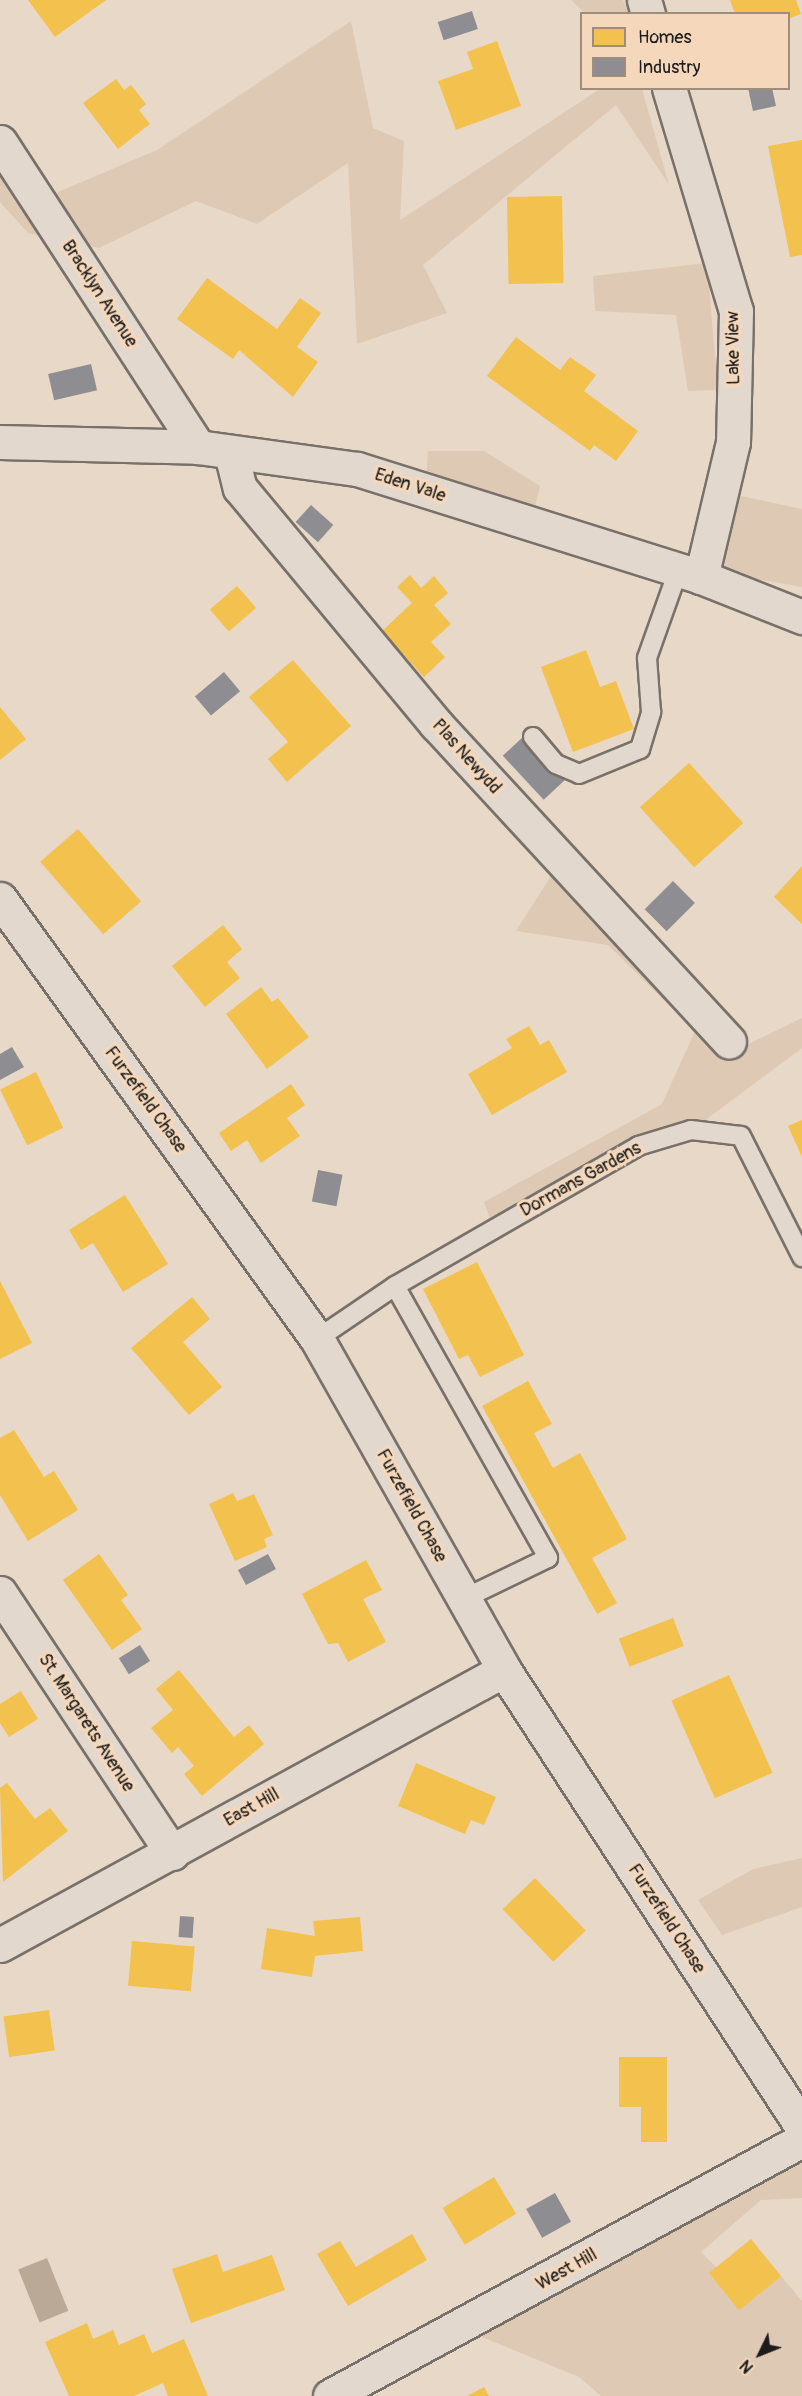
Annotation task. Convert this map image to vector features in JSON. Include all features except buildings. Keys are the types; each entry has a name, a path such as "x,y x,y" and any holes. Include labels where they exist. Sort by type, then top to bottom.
{"street":[{"name":"Lake View","path":"670,90 736,311 733,442 690,574"},
{"name":"Bracklyn Avenue","path":"0,142 198,447"},
{"name":"Eden Vale","path":"0,441 198,447 357,470 690,574 802,617"},
{"name":"Plas Newydd","path":"231,453 240,488 436,724 729,1042"},
{"name":"Furzefield Chase","path":"0,899 317,1339 504,1670 802,2127"},
{"name":"St. Margarets Avenue","path":"0,1593 172,1852"},
{"name":"East Hill","path":"0,1945 504,1670"},
{"name":"West Hill","path":"330,2396 802,2140"}],"lane":[{"path":"533,737 556,764 579,774 640,749 651,712 647,658 690,574"},
{"name":"Dormans Gardens","path":"317,1339 395,1286 638,1146 691,1130 741,1136 802,1257"},
{"path":"395,1286 548,1558 464,1599"}],"shaded area":[{"path":"571,0 623,0 629,12 584,12"},
{"path":"351,21 373,128 404,141 400,220 598,90 642,90 669,185 616,105 423,265 447,313 357,344 348,163 257,224 196,201 99,248 28,233 0,202 0,166 25,206 157,150"},
{"path":"707,263 718,390 688,391 676,315 595,311 593,276"},
{"path":"428,451 484,451 540,486 534,511 426,480"},
{"path":"737,495 802,509 802,587 718,572"},
{"path":"554,871 732,1052 802,1018 802,1048 704,1121 627,1143 492,1224 484,1202 662,1104 695,1031 608,945 516,931"},
{"path":"802,1858 802,1907 722,1935 698,1900 753,1869"},
{"path":"802,2140 802,2198 761,2200 701,2252 717,2268 710,2274 740,2309 781,2276 802,2301 802,2396 601,2396 579,2377 460,2328"},
{"path":"47,2258 68,2311 40,2322 18,2270"}]}
